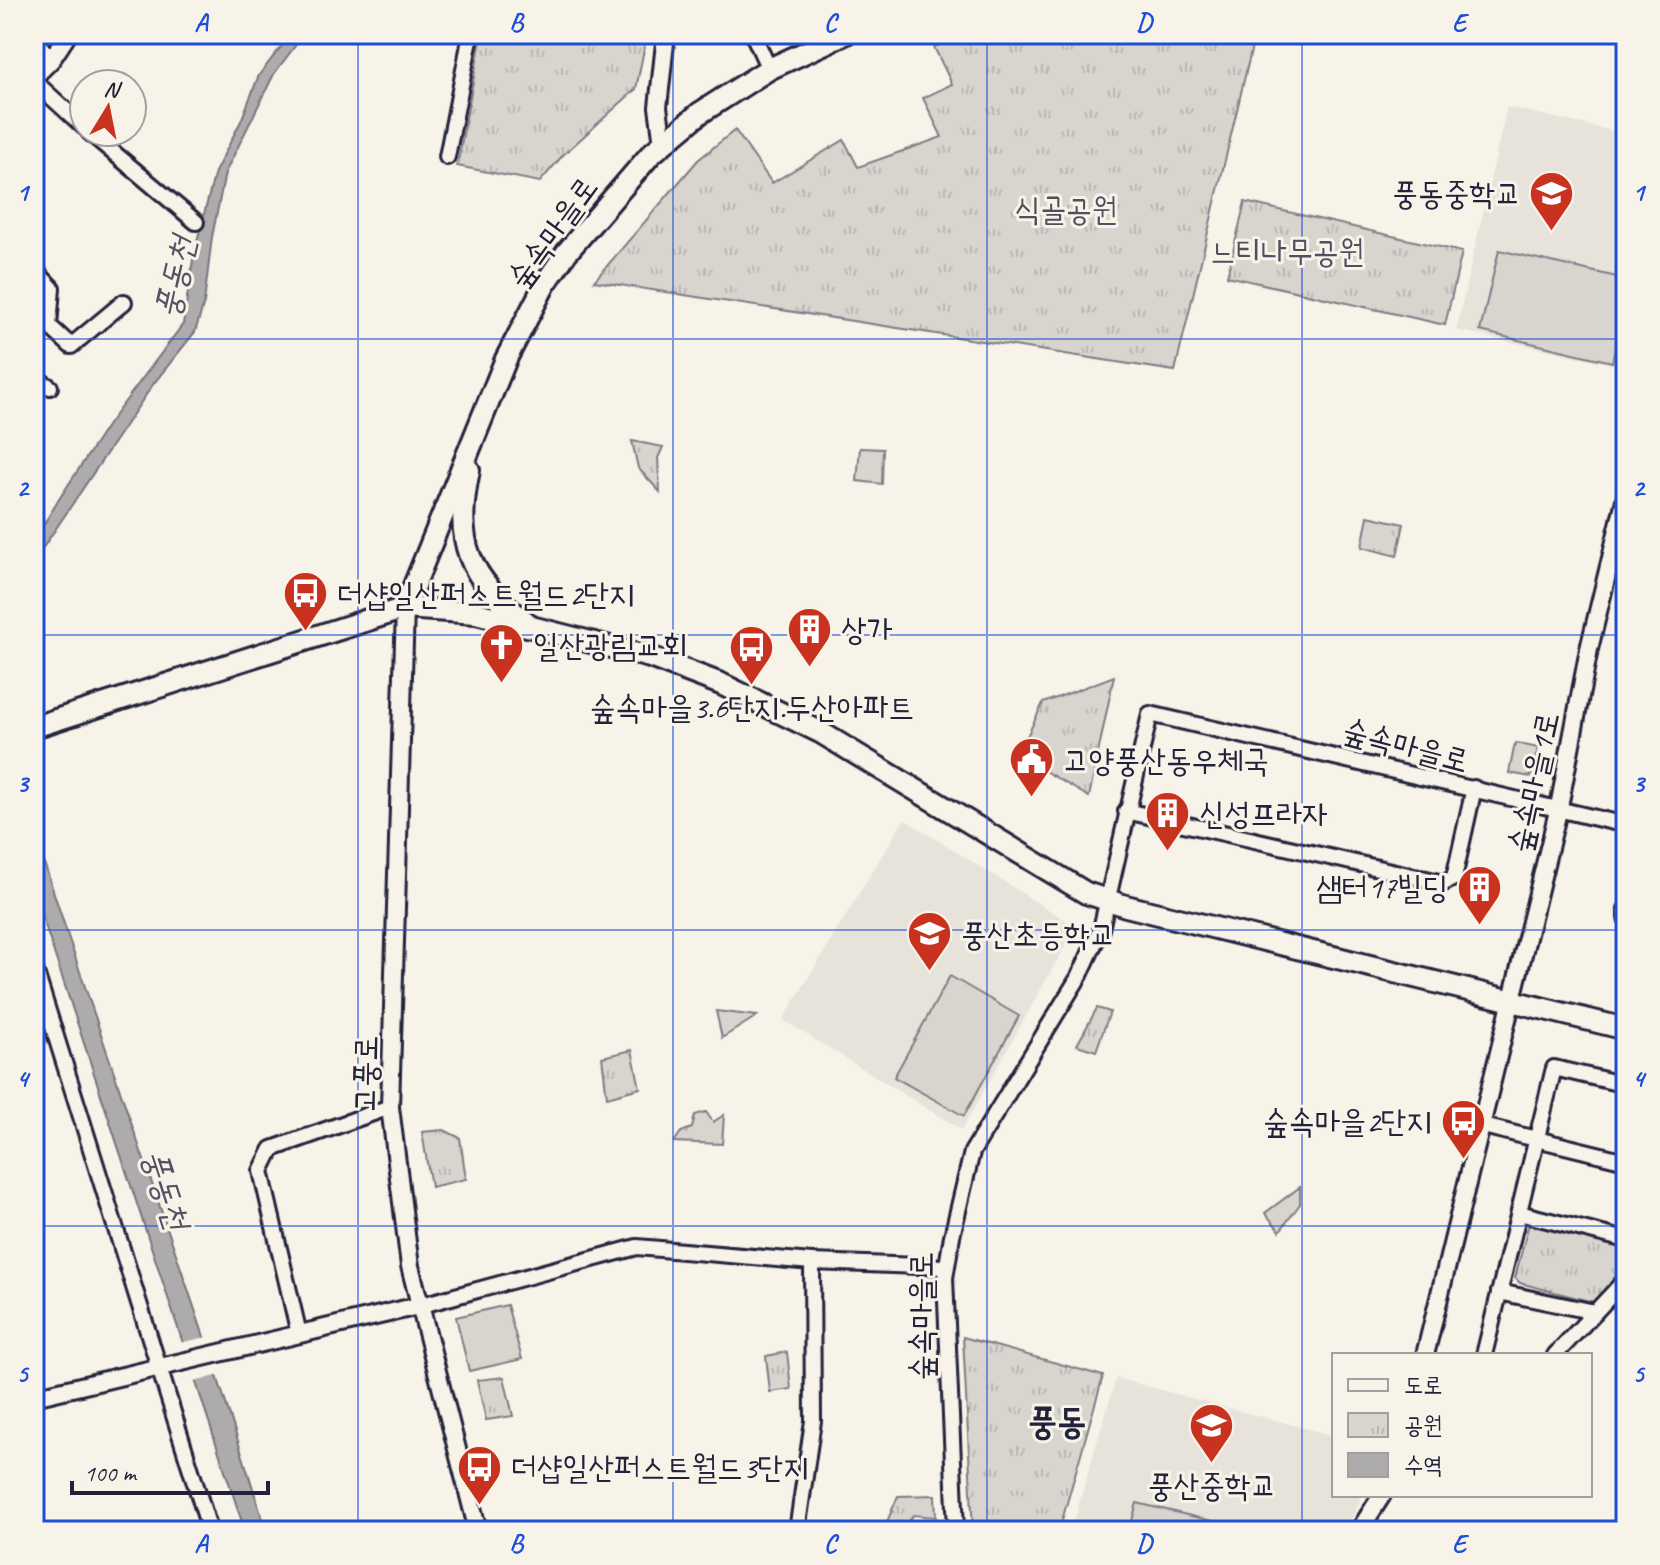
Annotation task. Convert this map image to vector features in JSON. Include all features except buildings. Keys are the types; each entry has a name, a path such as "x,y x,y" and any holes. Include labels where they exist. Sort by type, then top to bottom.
{"main road":[{"name":"숲속마을로","path":"405,608 506,359 545,284 567,252 663,144 700,113 769,69 845,34"},
{"path":"479,422 462,506 468,554 491,594 529,624"},
{"path":"34,727 405,608 476,613 650,657 721,684 820,732 1061,878 1109,900 1626,1029"},
{"path":"34,717 163,677 188,676"},
{"path":"34,741 164,698 188,676"}],"street":[{"path":"68,34 34,79 68,112"},
{"path":"447,157 471,34"},
{"path":"663,144 658,107 666,34"},
{"path":"753,34 769,69"},
{"path":"34,38 51,60"},
{"path":"108,148 196,222"},
{"path":"34,269 52,288 49,326 71,346 124,302"},
{"path":"34,377 50,387"},
{"name":"숲속마을1로","path":"1425,1353 1509,1000 1559,807 1589,649 1626,496"},
{"name":"고풍로","path":"405,608 390,1107 418,1306 478,1531"},
{"name":"숲속마을로","path":"956,1531 946,1267 972,1152 1080,975 1101,929 1126,811 1150,714 1474,788 1454,878 1444,883 1126,811"},
{"path":"1474,788 1626,825"},
{"path":"1626,909 1626,918"},
{"path":"34,966 166,1367 210,1531"},
{"path":"1484,1353 1554,1068 1626,1085"},
{"path":"299,1334 261,1171 272,1149 390,1107"},
{"path":"1479,1125 1626,1161"},
{"path":"1519,1213 1626,1240"},
{"path":"34,1397 418,1306 637,1247 812,1262 946,1267"},
{"path":"797,1531 813,1421 812,1262"},
{"path":"1557,1353 1626,1279"},
{"path":"1499,1292 1595,1312"},
{"path":"1359,1531 1381,1497"}],"shaded area":[{"name":"풍동중학교","path":"1507,107 1626,134 1626,367 1456,330"},
{"name":"풍산초등학교","path":"904,819 1076,927 962,1130 783,1020"},
{"name":"풍산중학교","path":"1116,1378 1332,1435 1332,1497 1361,1497 1354,1516 1336,1531 1071,1531"}],"green space":[{"path":"482,34 647,34 636,89 563,155 540,182 457,166"},
{"name":"식골공원","path":"964,34 1255,34 1175,371 594,281 698,160 735,130 772,183 844,140 858,167 942,137 923,98 952,84 934,47"},
{"name":"느티나무공원","path":"1245,202 1462,252 1445,325 1227,276"},
{"path":"1499,250 1626,279 1626,303 1612,362 1480,331"},
{"path":"632,441 663,447 658,458 660,492 638,468"},
{"path":"860,448 883,449 882,484 857,481"},
{"path":"1368,516 1404,524 1397,556 1362,547"},
{"path":"1114,676 1089,797 1018,755 1043,703"},
{"path":"1515,743 1538,748 1531,777 1509,773"},
{"path":"950,976 1019,1016 964,1116 894,1077"},
{"path":"1097,1008 1110,1012 1096,1051 1077,1045"},
{"path":"716,1011 757,1016 722,1038"},
{"path":"632,1050 640,1088 607,1097 602,1057"},
{"path":"706,1112 713,1122 724,1115 722,1144 674,1142 681,1132 692,1128 695,1115"},
{"path":"444,1130 460,1138 466,1179 431,1187 422,1132"},
{"path":"1300,1187 1300,1204 1280,1231 1265,1213"},
{"path":"1534,1222 1626,1243 1626,1272 1602,1299 1593,1302 1520,1283 1515,1278 1528,1227"},
{"path":"507,1305 522,1359 469,1371 456,1317"},
{"path":"963,1337 1103,1376 1059,1531 973,1531"},
{"path":"787,1352 791,1389 770,1392 766,1356"},
{"path":"504,1377 513,1416 486,1420 477,1380"},
{"path":"935,1495 936,1517 913,1515 904,1531 883,1531 898,1496"},
{"path":"1137,1503 1254,1531 1129,1531"}],"water":[{"path":"291,34 304,34 274,74 225,173 212,237 204,303 195,332 154,383 34,561 34,540 61,496 109,423 183,324 194,253 215,172 241,121 259,75"},
{"path":"34,831 266,1531 245,1531 34,892"}],"pier":[{"path":"207,1337 220,1375 194,1382 179,1343"}],"place":[{"name":"풍동중학교","path":"1552,232"},
{"name":"더샵일산퍼스트월드2단지","path":"306,633"},
{"name":"상가","path":"810,668"},
{"name":"일산광림교회","path":"502,684"},
{"name":"숲속마을3.6단지.두산아파트","path":"752,687"},
{"name":"고양풍산동우체국","path":"1032,799"},
{"name":"신성프라자","path":"1168,852"},
{"name":"샘터17빌딩","path":"1479,926"},
{"name":"풍산초등학교","path":"930,973"},
{"name":"숲속마을2단지","path":"1463,1160"},
{"name":"풍산중학교","path":"1212,1465"},
{"name":"더샵일산퍼스트월드3단지","path":"480,1506"}],"district":[{"name":"풍동","path":"1057,1420"}],"water label":[{"name":"풍동천","path":"174,277"},
{"name":"풍동천","path":"167,1189"}]}
